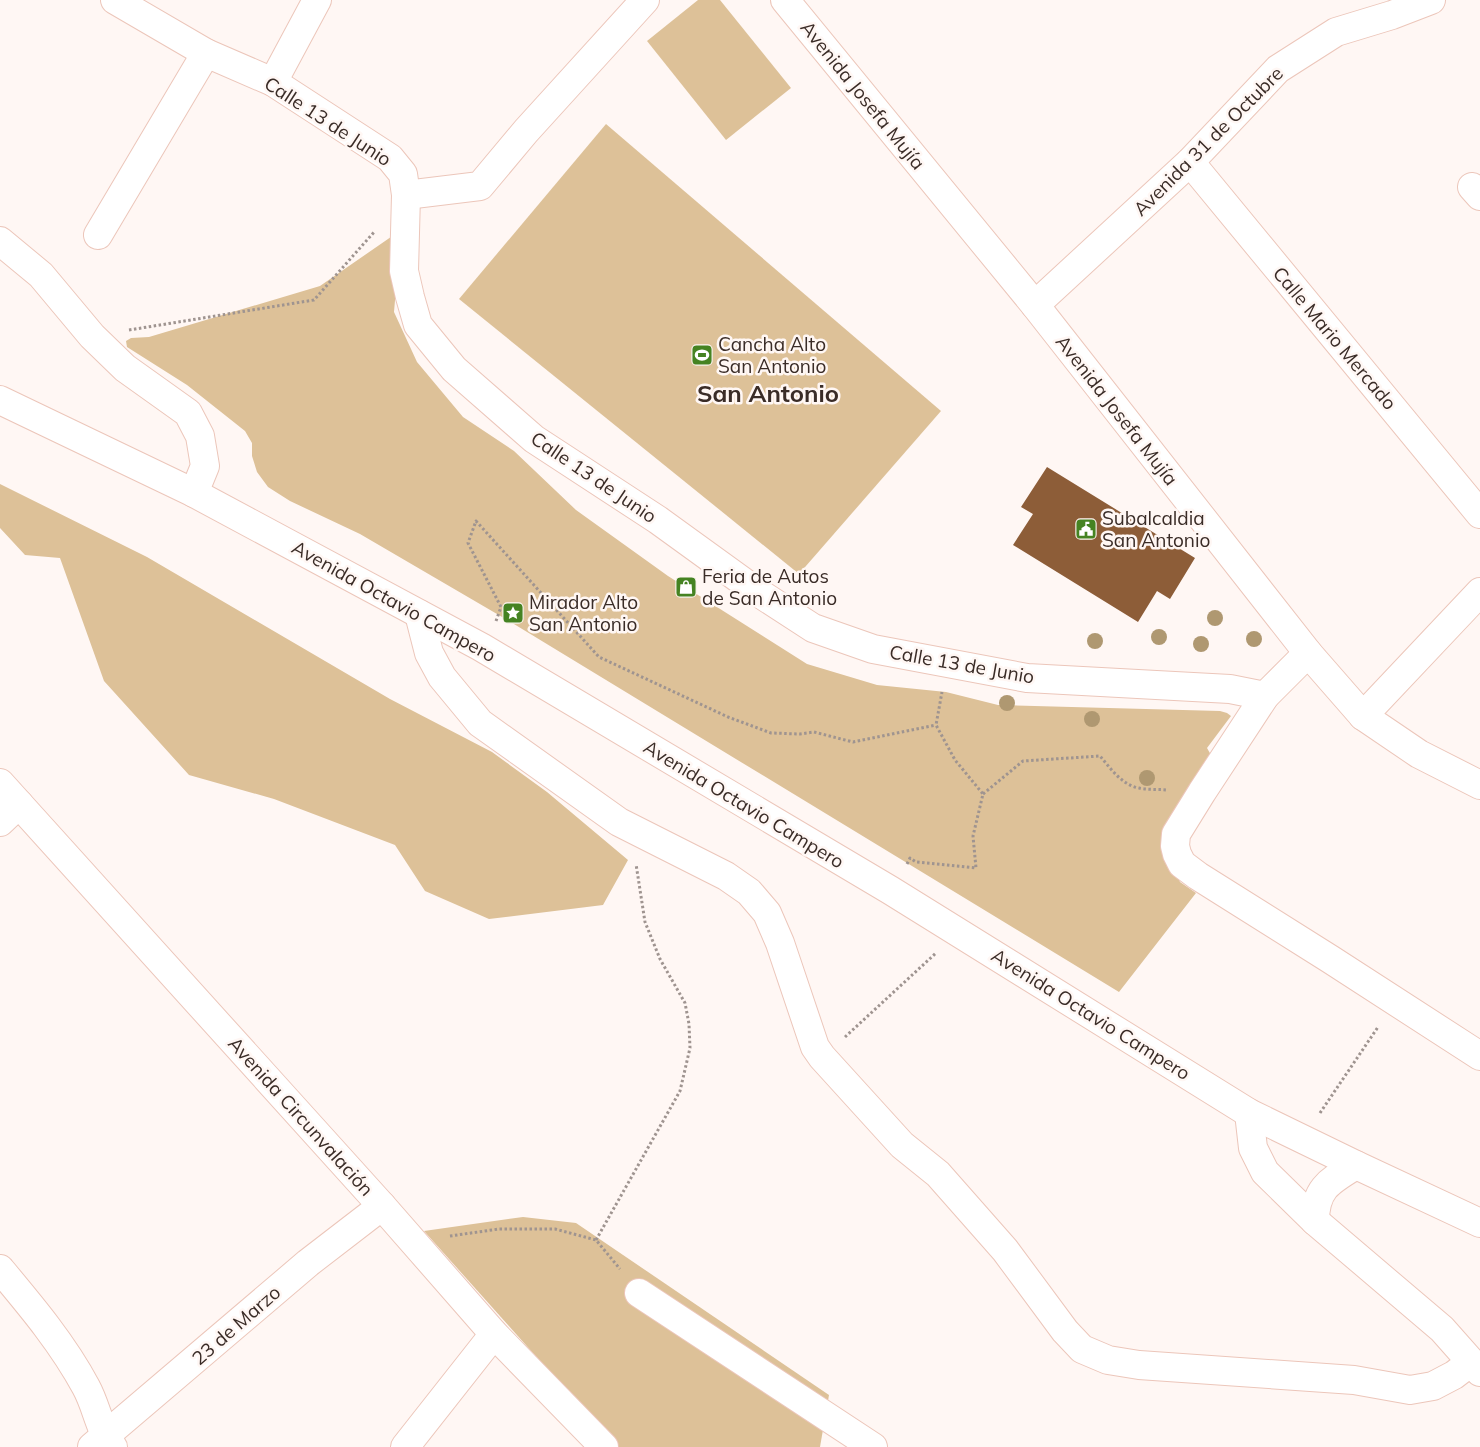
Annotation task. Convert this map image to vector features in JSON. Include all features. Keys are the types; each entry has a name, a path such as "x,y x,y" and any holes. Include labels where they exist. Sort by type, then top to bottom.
{"street":[{"name":"Calle 13 de Junio","path":"115,0 206,53 273,82 390,158 403,174 406,195 404,271 418,325 454,369 534,439 658,520 756,591 813,628 873,649 1027,678 1230,689 1265,696"},
{"path":"273,82 317,0"},
{"path":"406,195 480,186 526,131 645,0"},
{"name":"Avenida Josefa Mujía","path":"784,0 1035,306 1308,653 1363,716 1419,754 1480,785"},
{"name":"Avenida 31 de Octubre","path":"1035,306 1190,162 1278,69 1336,32 1392,15 1431,0"},
{"path":"98,235 206,53"},
{"name":"Calle Mario Mercado","path":"1190,162 1480,514"},
{"path":"0,240 41,276 92,336 125,368 188,413 200,436 205,466 194,493"},
{"name":"Avenida Octavio Campero","path":"0,400 194,493 490,652 890,890 1249,1112 1480,1223"},
{"path":"1363,716 1480,592"},
{"path":"419,614 428,653 442,676 480,722 630,829 726,876 749,892 767,913 780,943 815,1047 822,1057 902,1146 938,1174 1005,1250 1065,1331 1082,1349 1108,1360 1139,1364 1354,1380 1410,1390 1433,1386 1454,1375 1476,1367 1442,1329 1315,1220 1265,1172 1253,1148 1249,1112"},
{"path":"1308,653 1265,696 1202,792 1176,834 1175,846 1177,854 1182,864 1198,876 1480,1056"},
{"name":"Avenida Circunvalación","path":"0,783 9,813 382,1206 494,1334 604,1447"},
{"path":"1315,1220 1315,1205 1322,1190 1337,1177 1356,1165"},
{"name":"23 de Marzo","path":"104,1444 308,1262 382,1206"},
{"path":"0,1269 44,1323 87,1388 104,1444"},
{"path":"639,1294 873,1447"},
{"path":"406,1447 494,1334"}],"path":[{"path":"92,336 314,300 406,195"},
{"path":"499,615 501,607 468,543 476,522 599,657 728,717 771,733 800,734 814,732 853,742 936,725 955,760 983,794"},
{"path":"904,868 910,858 916,862 976,868 973,836 983,794 1023,761 1100,756 1116,775 1128,784 1139,788 1202,792"},
{"path":"596,1240 680,1091 690,1048 689,1024 685,1003 660,958 645,922 630,829"},
{"path":"822,1057 940,950"},
{"path":"1320,1114 1395,1001"},
{"path":"442,1238 499,1230 555,1229 596,1240 639,1294"}],"shaded area":[{"path":"698,0 720,0 791,88 726,140 647,41"},
{"name":"Cancha Alto San Antonio","path":"606,124 941,411 799,574 459,299"},
{"path":"401,230 394,312 417,362 463,417 514,451 576,510 668,576 807,664 877,685 946,692 998,705 1220,711 1231,716 1207,748 1211,755 1172,864 1180,882 1196,893 1119,992 509,621 360,534 290,501 268,487 257,472 252,456 252,443 245,431 187,385 127,347 126,341 131,338 149,337 320,286"},
{"path":"0,484 147,557 390,699 492,752 547,792 628,860 603,905 489,919 425,891 395,845 274,799 189,775 104,681 60,558 25,555 0,528"},
{"path":"523,1217 576,1223 829,1395 820,1447 617,1447 424,1231"}],"building":[{"name":"Subalcaldia San Antonio","path":"1047,467 1195,558 1170,599 1157,591 1138,622 1013,545 1033,514 1021,507"}],"place":[{"name":"Cancha Alto San Antonio","path":"702,355"},
{"name":"Subalcaldia San Antonio","path":"1086,529"},
{"name":"Feria de Autos de San Antonio","path":"686,587"},
{"name":"Mirador Alto San Antonio","path":"513,613"}],"district":[{"name":"San Antonio","path":"768,393"}]}
